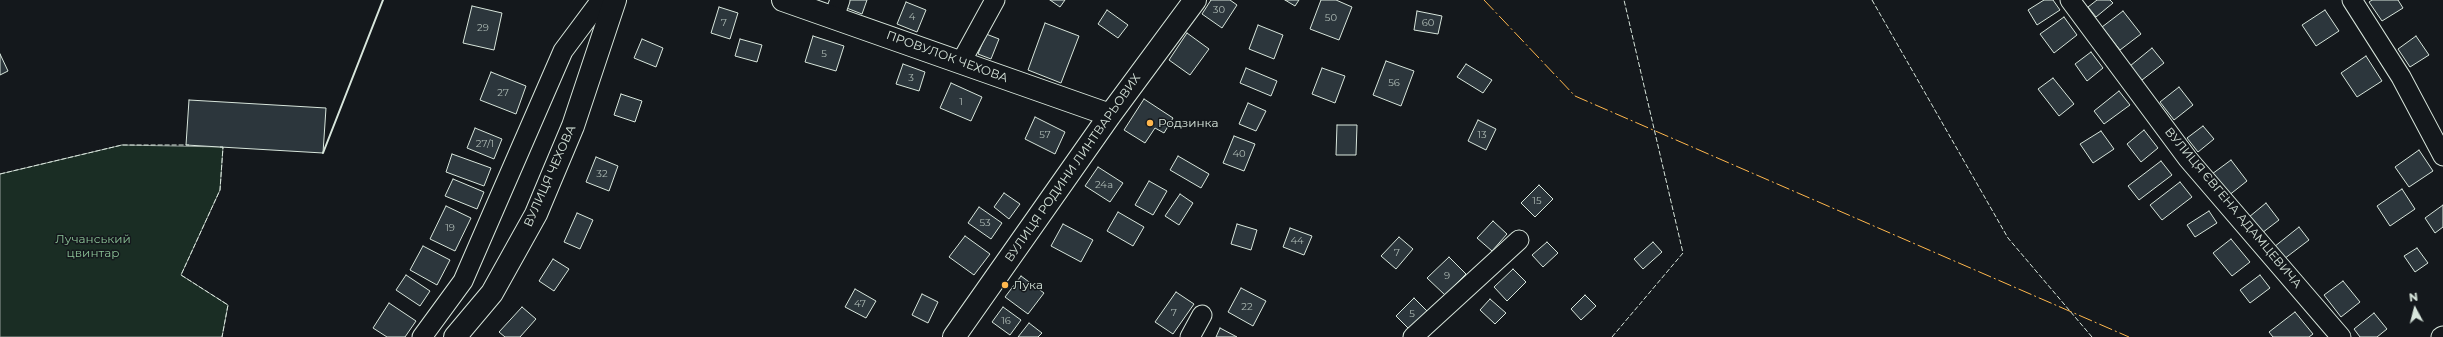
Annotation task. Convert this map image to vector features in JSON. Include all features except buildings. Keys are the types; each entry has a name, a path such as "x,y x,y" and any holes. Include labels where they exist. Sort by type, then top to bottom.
{"main road":[{"name":"ВУЛИЦЯ ЧЕХОВА","path":"455,337 492,293 536,214 573,126 615,0"},
{"name":"ПРОВУЛОК ЧЕХОВА","path":"783,0 837,9 961,62 1110,115"},
{"name":"ВУЛИЦЯ РОДИНИ ЛИНТВАРЬОВИХ","path":"954,337 1110,115 1195,0"}],"street":[{"path":"422,337 463,281 563,51 601,0"},
{"path":"961,62 995,0"},
{"name":"ВУЛИЦЯ ЄВГЕНА АДАМЦЕВИЧА","path":"2070,0 2188,159 2341,337"},
{"path":"2352,0 2401,77 2443,156"},
{"path":"1413,337 1519,240"},
{"path":"1190,337 1202,315"}],"green space":[{"name":"Лучанський цвинтар","path":"122,145 223,147 220,190 181,275 228,305 222,337 0,337 0,174"}],"fence":[{"path":"1612,337 1683,253 1624,0"},
{"path":"1872,0 2008,238 2092,337"},
{"path":"0,174 122,145 189,145"},
{"path":"220,147 223,147 220,190 181,275 228,305 222,337"}],"wall":[{"path":"323,153 383,0"}],"power":[{"path":"1484,0 1575,96 2129,337"}],"place":[{"name":"Родзинка","path":"1150,123"},
{"name":"Лука","path":"1005,285"}]}
